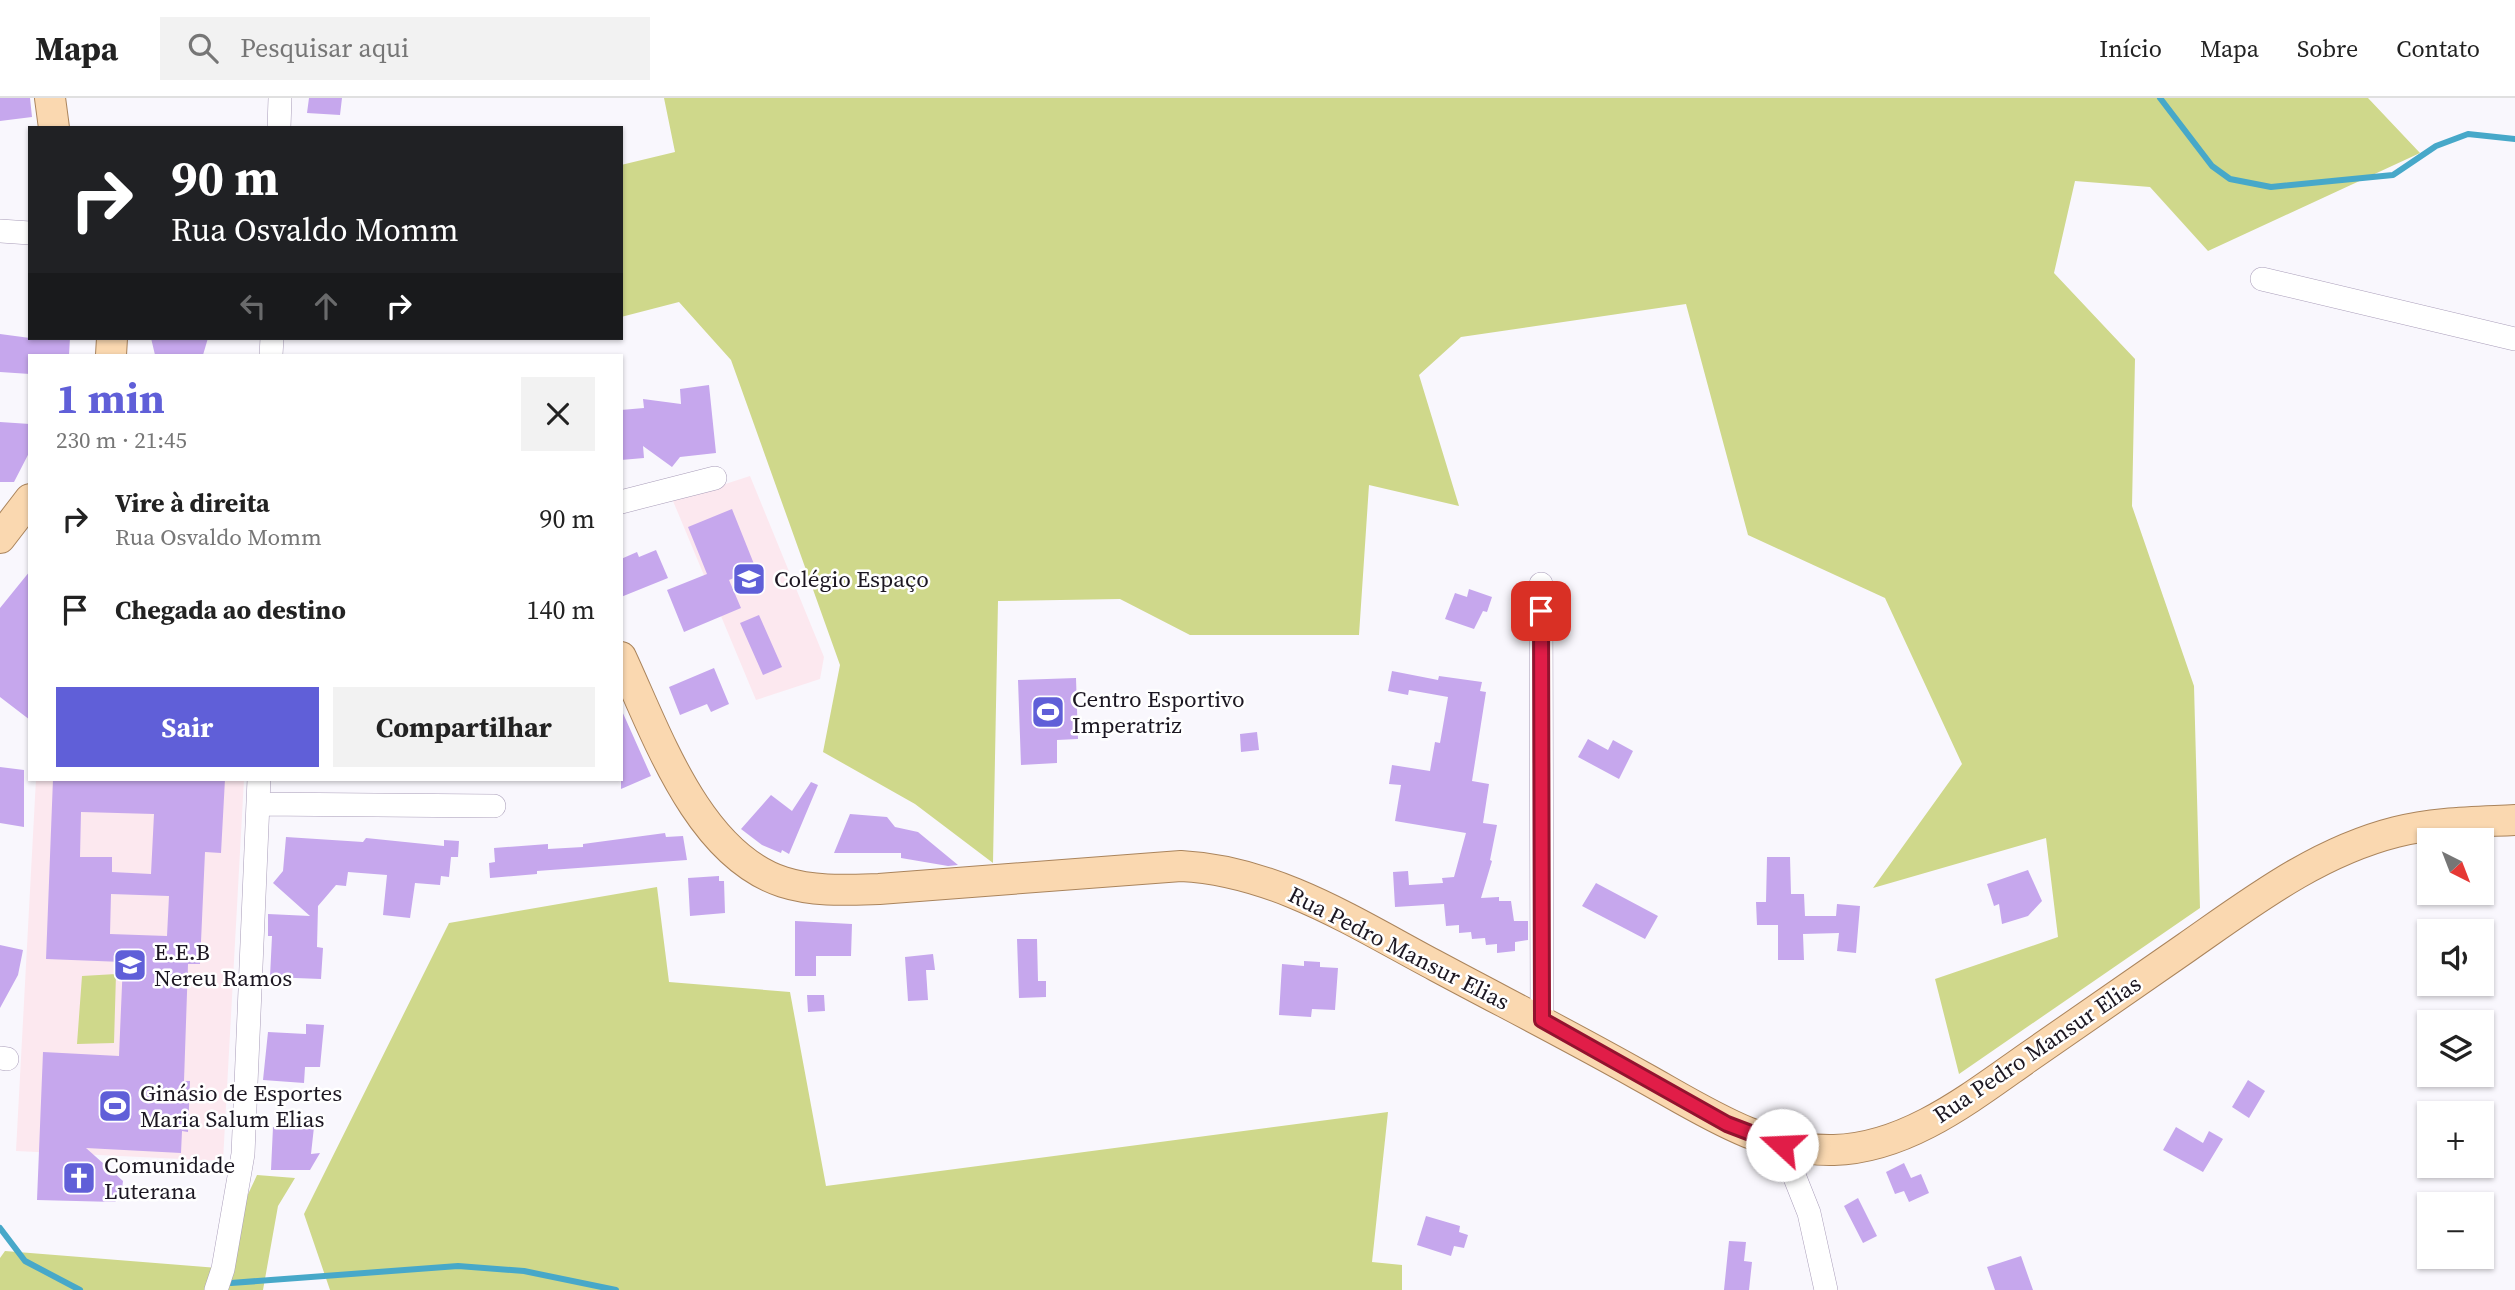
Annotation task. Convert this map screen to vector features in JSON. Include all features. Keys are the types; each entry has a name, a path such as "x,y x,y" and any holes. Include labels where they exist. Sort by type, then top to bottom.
{"main road":[{"path":"50,98 54,126"},
{"path":"0,540 28,502"},
{"path":"0,540 28,540"},
{"name":"Rua Pedro Mansur Elias","path":"623,661 676,775 708,823 744,860 783,882 841,891 866,890 1181,866 1217,870 1262,881 1319,903 1542,1020 1727,1124 1782,1145 1808,1150 1858,1148 1880,1143 1931,1121 1981,1091 2262,894 2325,858 2396,832 2428,826 2515,820"}],"street":[{"path":"279,98 279,126"},
{"path":"0,231 28,233"},
{"path":"2262,279 2515,339"},
{"path":"623,501 715,478"},
{"path":"1541,584 1542,1020"},
{"path":"216,1290 226,1256 243,1154 259,781"},
{"path":"258,803 494,806"},
{"path":"1782,1145 1809,1213 1826,1290"}],"shaded area":[{"name":"Colégio Espaço","path":"750,476 824,657 820,679 756,700 673,501"},
{"name":"E.E.B Nereu Ramos","path":"36,781 244,781 223,1161 16,1151"}],"green space":[{"path":"664,98 2368,98 2420,153 2208,251 2150,187 2075,181 2054,273 2135,359 2132,506 2194,686 2200,908 1959,1074 1935,979 2058,937 2046,838 1873,888 1962,764 1885,598 1748,535 1686,304 1461,337 1419,375 1459,506 1369,485 1359,635 1190,635 1120,599 998,601 993,863 915,804 823,752 840,665 731,360 679,302 623,316 623,165 675,152"},
{"path":"657,887 669,982 790,992 826,1186 1388,1112 1372,1262 1402,1265 1402,1290 330,1290 304,1214 449,923"},
{"path":"116,974 114,1043 77,1044 82,976"},
{"path":"257,1175 295,1178 278,1206 263,1290 223,1290 242,1207"},
{"path":"5,1251 218,1268 210,1290 0,1290 0,1258"}],"building":[{"path":"0,98 30,98 32,117 0,121"},
{"path":"309,98 342,98 340,115 307,113"},
{"path":"0,334 28,338 28,340 70,340 69,354 28,354 28,374 0,372"},
{"path":"151,340 207,340 203,354 155,354"},
{"path":"709,385 716,453 680,457 672,467 643,446 644,458 623,460 623,410 644,408 643,399 681,404 680,389"},
{"path":"0,422 28,424 28,455 14,482 0,482"},
{"path":"732,509 756,569 729,580 741,608 684,632 667,590 707,574 688,527"},
{"path":"656,550 668,578 623,596 623,558 637,552 639,557"},
{"path":"28,573 28,718 0,697 0,608"},
{"path":"1469,589 1492,597 1487,612 1483,611 1474,629 1445,619 1455,593 1467,597"},
{"path":"759,615 782,667 763,675 740,623"},
{"path":"714,668 729,704 711,712 707,704 680,715 669,687"},
{"path":"1392,671 1438,680 1439,676 1482,682 1480,691 1486,692 1472,781 1489,784 1483,823 1497,825 1490,860 1492,861 1481,898 1499,897 1499,901 1511,901 1514,921 1528,921 1528,940 1515,942 1515,951 1497,953 1497,944 1486,945 1485,938 1472,939 1471,932 1459,933 1459,925 1446,926 1444,904 1395,907 1393,872 1408,871 1409,885 1443,883 1442,878 1454,877 1466,833 1395,821 1401,785 1389,784 1392,765 1430,771 1435,742 1440,743 1448,697 1409,690 1408,695 1388,691"},
{"path":"1076,678 1078,739 1057,740 1057,763 1021,765 1018,680"},
{"path":"623,713 651,776 621,789 623,781"},
{"path":"1257,732 1259,750 1241,752 1240,734"},
{"path":"1588,739 1608,750 1613,740 1633,751 1619,779 1578,757"},
{"path":"0,767 24,770 24,827 0,823"},
{"path":"53,781 225,781 221,853 205,852 200,964 188,964 184,1081 190,1081 188,1132 182,1131 181,1153 86,1148 123,1181 121,1197 115,1202 37,1200 43,1052 119,1056 123,962 46,959","holes":["81,812 154,814 151,874 112,872 112,857 80,857","111,894 169,896 167,936 110,934"]},
{"path":"811,782 818,785 789,854 762,845 741,829 771,795 792,811"},
{"path":"850,814 887,817 895,827 918,832 958,865 948,866 901,858 901,853 834,853"},
{"path":"665,833 666,837 683,836 687,860 537,871 537,874 490,878 489,863 495,862 494,848 548,844 548,849 583,847 583,844"},
{"path":"286,837 363,842 366,838 444,846 444,840 459,841 458,857 451,857 449,877 441,876 440,885 415,883 410,918 383,915 387,875 348,872 346,886 336,885 318,906 317,947 323,948 321,979 270,977 272,936 268,936 268,914 310,916 273,883 283,871"},
{"path":"1767,857 1790,857 1791,894 1804,894 1805,916 1836,916 1837,904 1860,906 1856,953 1837,951 1839,933 1803,934 1804,960 1778,960 1778,925 1757,925 1756,902 1766,902"},
{"path":"2028,870 2042,901 2028,916 2002,924 1999,904 1994,906 1987,884"},
{"path":"719,876 719,881 724,881 725,913 690,916 688,878"},
{"path":"1596,883 1658,916 1645,939 1582,906"},
{"path":"795,921 852,924 851,956 816,956 816,976 795,976"},
{"path":"1017,939 1037,939 1038,981 1046,981 1046,997 1019,998"},
{"path":"0,945 23,950 18,975 0,1008"},
{"path":"933,954 935,970 926,970 928,1000 908,1001 905,957"},
{"path":"1304,961 1320,962 1320,967 1338,968 1335,1010 1312,1009 1311,1017 1279,1015 1282,964 1304,966"},
{"path":"807,995 824,995 825,1011 808,1012"},
{"path":"306,1024 324,1025 320,1067 305,1067 304,1083 263,1080 268,1032 306,1034"},
{"path":"2248,1080 2265,1091 2249,1118 2232,1107"},
{"path":"273,1127 314,1127 311,1154 320,1153 310,1170 271,1170"},
{"path":"2176,1127 2203,1143 2209,1131 2223,1139 2203,1172 2163,1150"},
{"path":"1904,1163 1911,1178 1921,1174 1929,1193 1909,1202 1904,1191 1895,1194 1886,1172"},
{"path":"1858,1198 1877,1236 1863,1243 1844,1206"},
{"path":"1426,1216 1460,1226 1459,1232 1468,1235 1464,1248 1454,1246 1451,1256 1417,1245"},
{"path":"1729,1241 1746,1242 1744,1261 1752,1262 1749,1290 1724,1290"},
{"path":"2021,1256 2033,1290 1995,1290 1987,1267"}],"waterway":[{"path":"2160,98 2212,166 2230,179 2271,187 2393,175 2436,146 2468,134 2515,139"},
{"path":"0,1228 25,1261 80,1290"},
{"path":"231,1283 458,1266 524,1271 616,1290"}],"place":[{"name":"Colégio Espaço","path":"749,579"},
{"name":"Centro Esportivo Imperatriz","path":"1048,712"},
{"name":"E.E.B Nereu Ramos","path":"130,965"},
{"name":"Ginásio de Esportes Maria Salum Elias","path":"115,1106"},
{"name":"Comunidade Luterana","path":"79,1178"}],"route":[{"path":"1541,611 1542,1020 1727,1124 1782,1145"}]}
